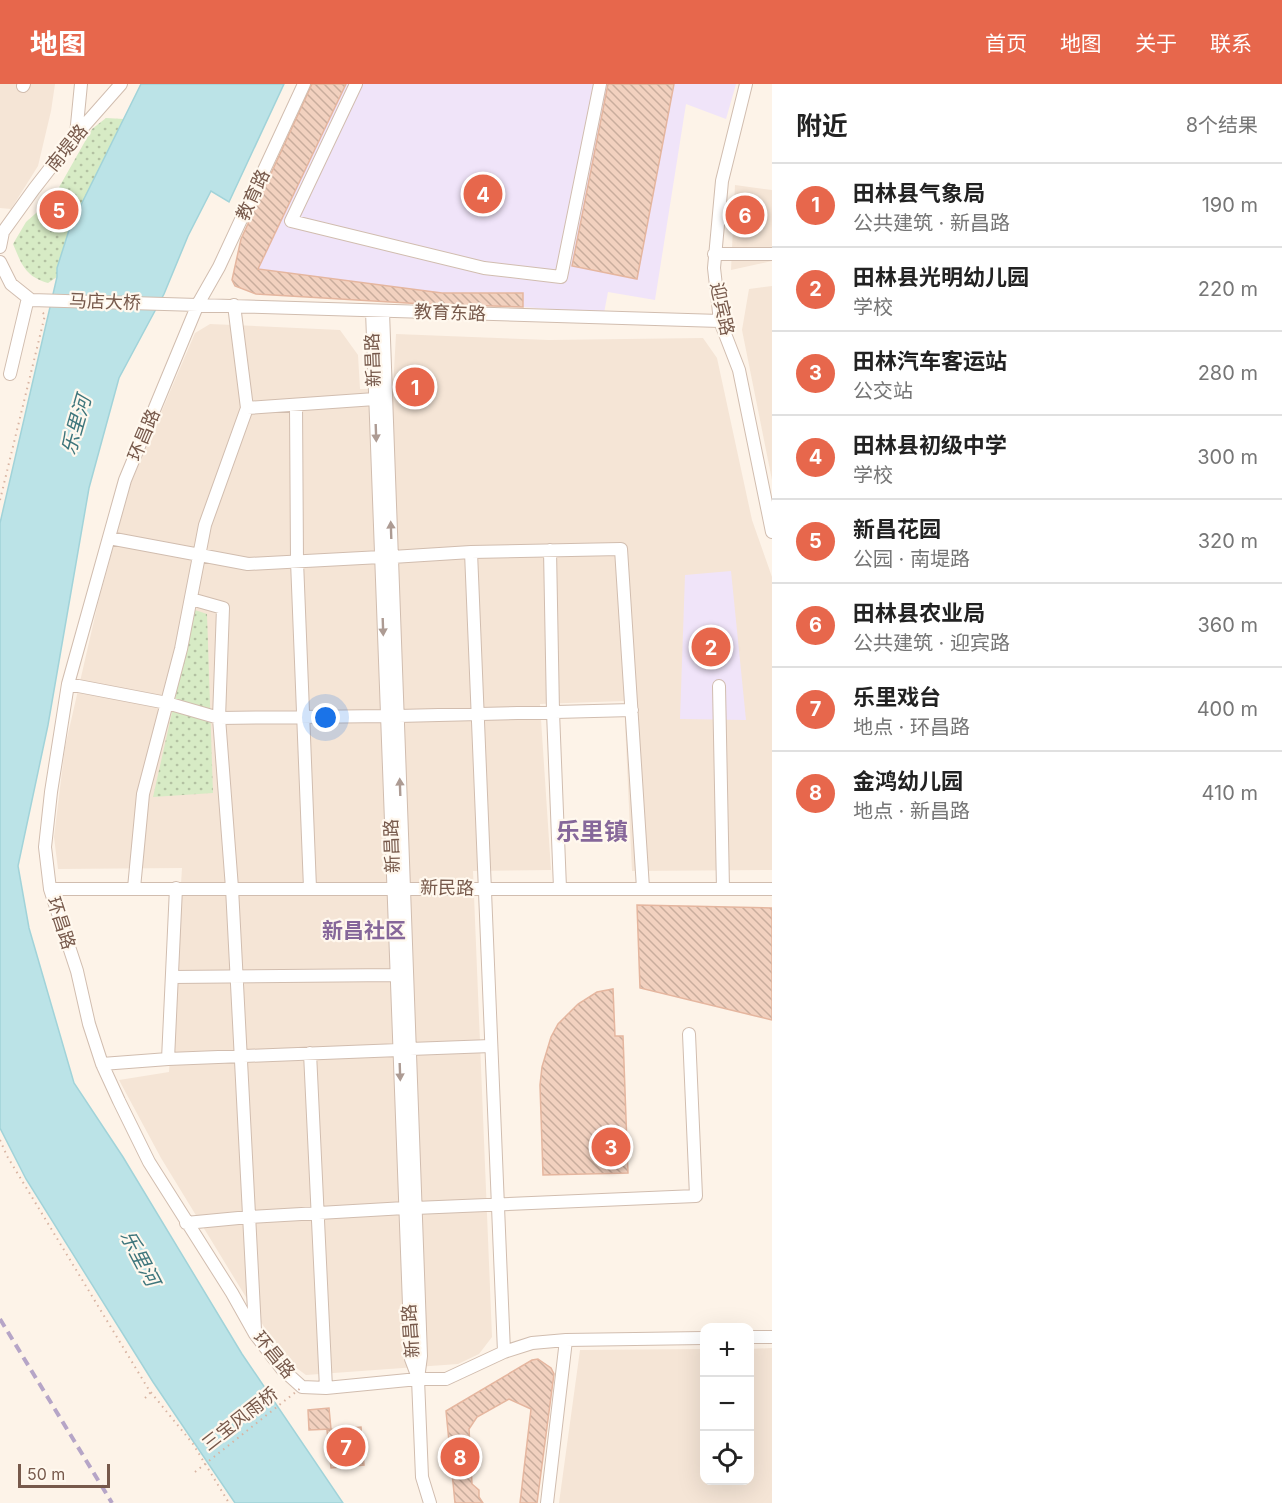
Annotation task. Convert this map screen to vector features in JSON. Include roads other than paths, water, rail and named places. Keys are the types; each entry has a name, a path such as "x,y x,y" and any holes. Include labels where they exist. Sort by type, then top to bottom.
{"street":[{"path":"76,135 81,84"},
{"name":"南堤路","path":"0,247 3,232 76,135 122,84"},
{"name":"教育路","path":"198,304 219,267 304,84"},
{"path":"356,84 291,221 484,268 561,277 600,84"},
{"name":"迎宾路","path":"746,84 722,181 714,268 720,321 739,370 772,532"},
{"path":"714,254 772,254"},
{"path":"0,262 10,284 29,299 10,374"},
{"name":"马店大桥","path":"29,299 180,305"},
{"name":"环昌路","path":"198,304 124,480 68,684 45,847 50,890 102,1064 149,1162 232,1293 255,1334 282,1369 302,1387 326,1388 418,1379 446,1379 504,1352 532,1343 566,1340 700,1338"},
{"path":"134,888 143,794 181,649 205,525 247,408 234,304"},
{"name":"教育东路","path":"180,305 234,304 378,311 720,321"},
{"name":"新昌路","path":"378,311 375,399 386,557"},
{"name":"新昌路","path":"378,311 410,1208 411,1359 418,1379 422,1477 430,1503"},
{"path":"247,408 375,399"},
{"path":"296,405 297,561 310,888"},
{"path":"109,538 248,564 471,552 621,549 643,888"},
{"path":"550,550 560,888"},
{"path":"471,552 504,1352"},
{"path":"191,599 223,608 219,718 232,888 255,1334"},
{"path":"68,684 167,703 219,718 477,715 632,710"},
{"path":"719,686 723,889"},
{"name":"新民路","path":"50,890 134,888 772,889"},
{"path":"168,1059 176,888"},
{"name":"新昌路","path":"399,888 396,975 404,1050"},
{"path":"172,977 396,975"},
{"path":"186,1223 249,1217 498,1203 696,1196 689,1034"},
{"path":"102,1064 168,1059 491,1046"},
{"path":"310,1053 326,1388"},
{"path":"754,1337 772,1337"},
{"path":"547,1503 566,1340"}],"water":[{"name":"乐里河","path":"141,84 284,84 229,202 211,191 188,236 164,294 119,378 89,488 48,725 18,866 29,928 74,1083 123,1157 242,1354 343,1503 235,1503 153,1382 26,1179 0,1128 0,523 57,277 57,268 70,227"}],"railway":[{"path":"0,1319 112,1503"}],"place":[{"name":"田林县初级中学","path":"483,194"},
{"name":"新昌花园","path":"59,210"},
{"name":"田林县农业局","path":"745,215"},
{"name":"田林县气象局","path":"415,387"},
{"name":"田林县光明幼儿园","path":"711,647"},
{"name":"田林汽车客运站","path":"611,1147"},
{"name":"乐里戏台","path":"346,1447"},
{"name":"金鸿幼儿园","path":"460,1457"}],"district":[{"name":"乐里镇","path":"592,832"},
{"name":"新昌社区","path":"364,931"}]}
